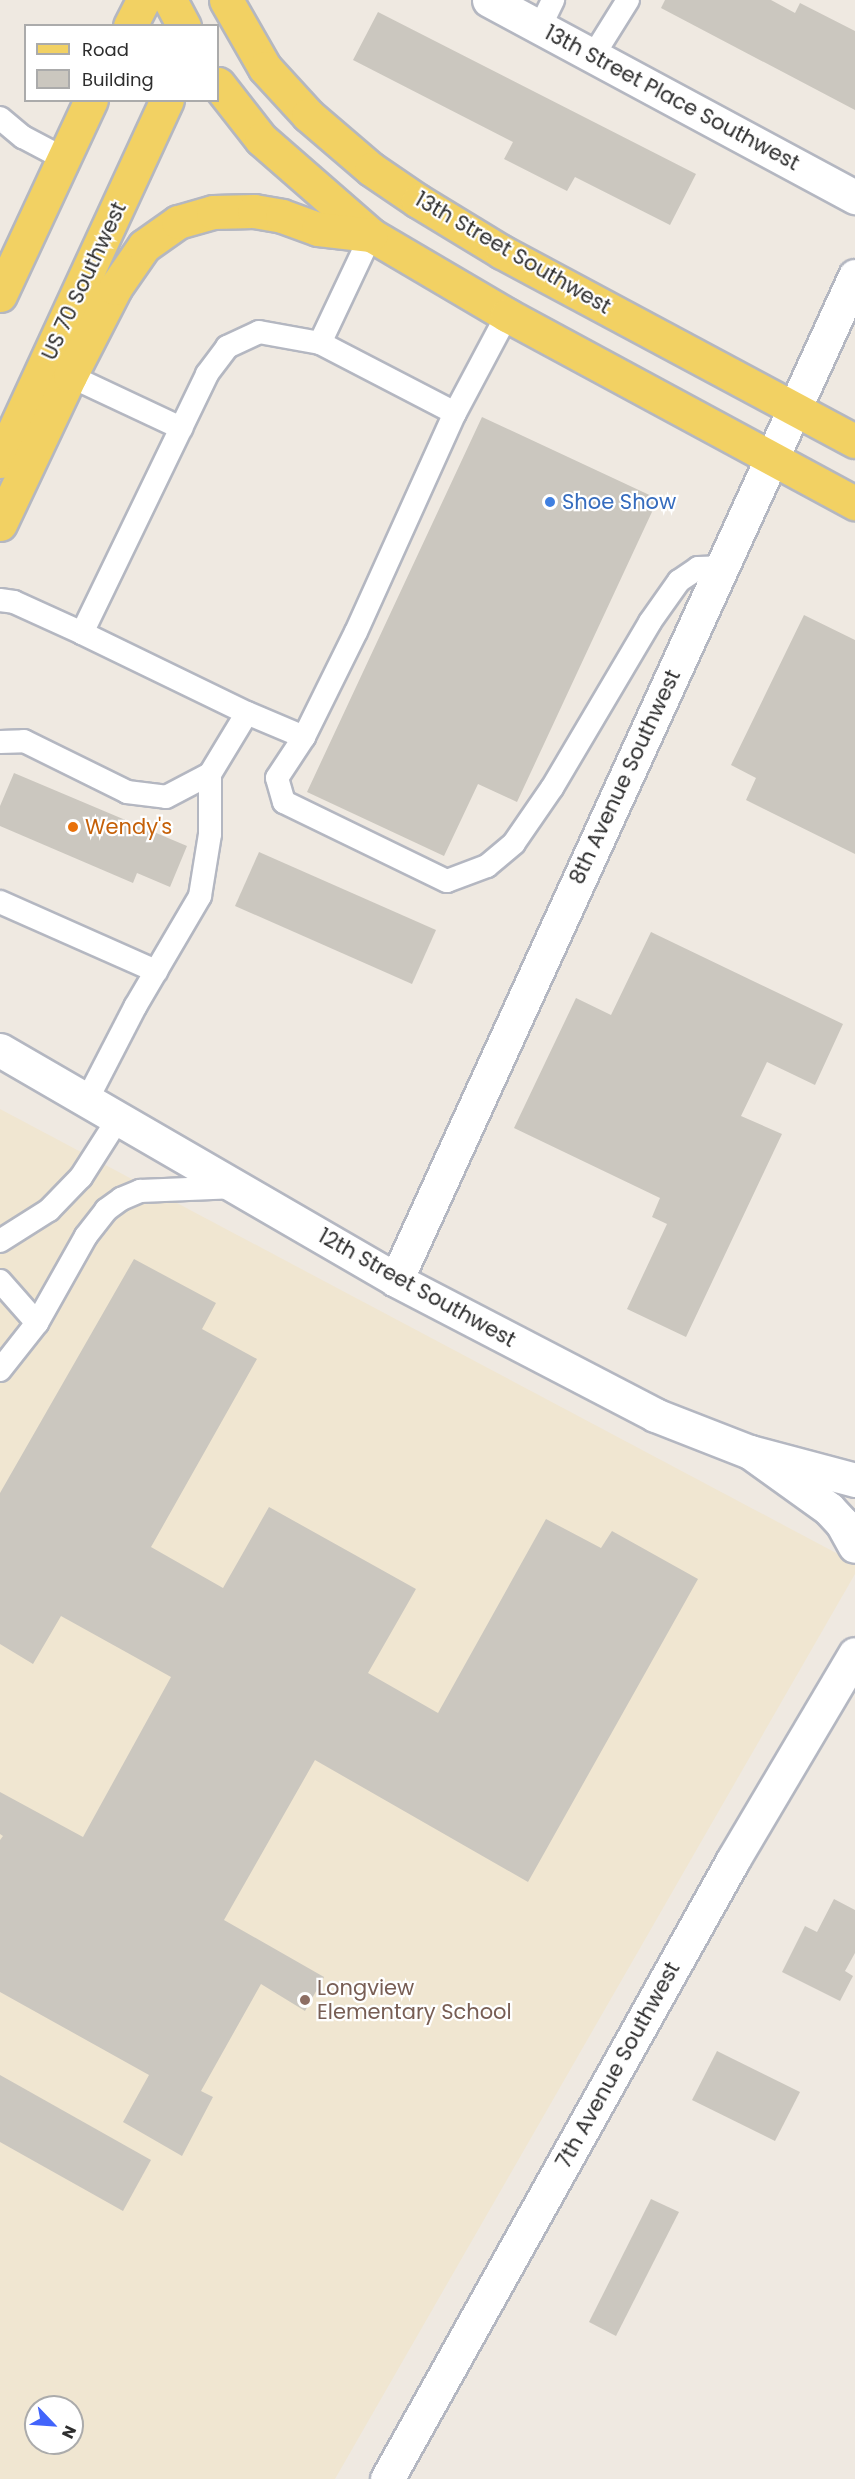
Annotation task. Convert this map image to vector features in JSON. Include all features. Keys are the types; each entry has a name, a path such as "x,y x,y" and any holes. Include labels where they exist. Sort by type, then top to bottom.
{"main road":[{"path":"131,24 143,0"},
{"path":"170,0 183,24"},
{"path":"204,24 217,0"},
{"name":"13th Street Southwest","path":"226,0 265,68 308,116 371,169 502,252 855,441"},
{"path":"219,85 261,139 371,235 507,315 855,503"},
{"path":"0,295 90,102"},
{"name":"US 70 Southwest","path":"0,461 166,102"},
{"path":"0,524 70,376 115,288 144,246 178,222 213,212 255,211 282,216 318,229 371,235"}],"street":[{"name":"13th Street Place Southwest","path":"489,0 546,14 593,56 855,197"},
{"name":"8th Avenue Southwest","path":"396,1280 855,276"},
{"name":"12th Street Southwest","path":"0,1050 396,1280 655,1415 750,1452 855,1480"},
{"path":"750,1452 829,1509 842,1523 855,1546"},
{"name":"7th Avenue Southwest","path":"387,2479 733,1860 855,1654"}],"lane":[{"path":"593,56 628,0"},
{"path":"0,118 23,137 63,158"},
{"path":"320,343 371,235"},
{"path":"507,315 455,413 356,632 304,737 277,778 285,802 447,881 487,866 514,843 552,788 650,622 679,581 698,568 722,567"},
{"path":"82,633 207,374 227,347 259,332 320,343 455,413"},
{"path":"70,376 181,428"},
{"path":"0,600 14,602 247,713 304,737"},
{"path":"0,742 24,741 127,792 166,797 210,774 247,713"},
{"path":"87,1101 156,971 200,896 210,834 210,774"},
{"path":"0,902 156,971"},
{"path":"0,1241 49,1210 81,1177 118,1119"},
{"path":"0,1370 37,1323 86,1236 106,1210 121,1199 140,1191 237,1187"},
{"path":"0,1281 37,1323"}],"shaded area":[{"name":"Longview Elementary School","path":"0,1109 855,1563 855,1574 335,2479 0,2479"}],"building":[{"path":"665,0 771,0 795,13 800,3 855,31 855,110 661,8"},
{"path":"378,12 696,174 670,225 575,177 567,191 504,159 513,142 353,60"},
{"path":"482,417 658,499 517,802 478,784 444,856 307,792"},
{"path":"804,615 855,640 855,854 746,800 756,778 731,765"},
{"path":"14,773 187,846 170,887 137,873 133,883 0,826 0,806"},
{"path":"259,852 436,930 412,984 235,906"},
{"path":"651,932 843,1024 815,1085 767,1062 741,1116 782,1134 686,1337 627,1309 667,1224 652,1217 660,1198 514,1128 576,998 611,1015"},
{"path":"134,1259 216,1303 202,1329 257,1359 151,1547 223,1588 269,1507 416,1589 368,1673 438,1713 546,1519 601,1548 612,1531 698,1579 528,1882 315,1760 224,1920 324,1977 305,2011 261,1984 201,2091 213,2097 182,2156 123,2122 149,2075 0,1992 0,1840 3,1836 0,1834 0,1792 83,1837 171,1677 61,1616 33,1664 0,1644 0,1493"},
{"path":"834,1899 855,1910 855,1953 845,1971 853,1976 840,2001 782,1972 805,1926 817,1932"},
{"path":"717,2051 800,2092 775,2141 692,2100"},
{"path":"0,2075 151,2160 123,2211 0,2142"},
{"path":"651,2199 679,2212 616,2336 589,2322"}],"place":[{"name":"Shoe Show","path":"550,502"},
{"name":"Wendy's","path":"73,827"},
{"name":"Longview Elementary School","path":"305,2000"}]}
